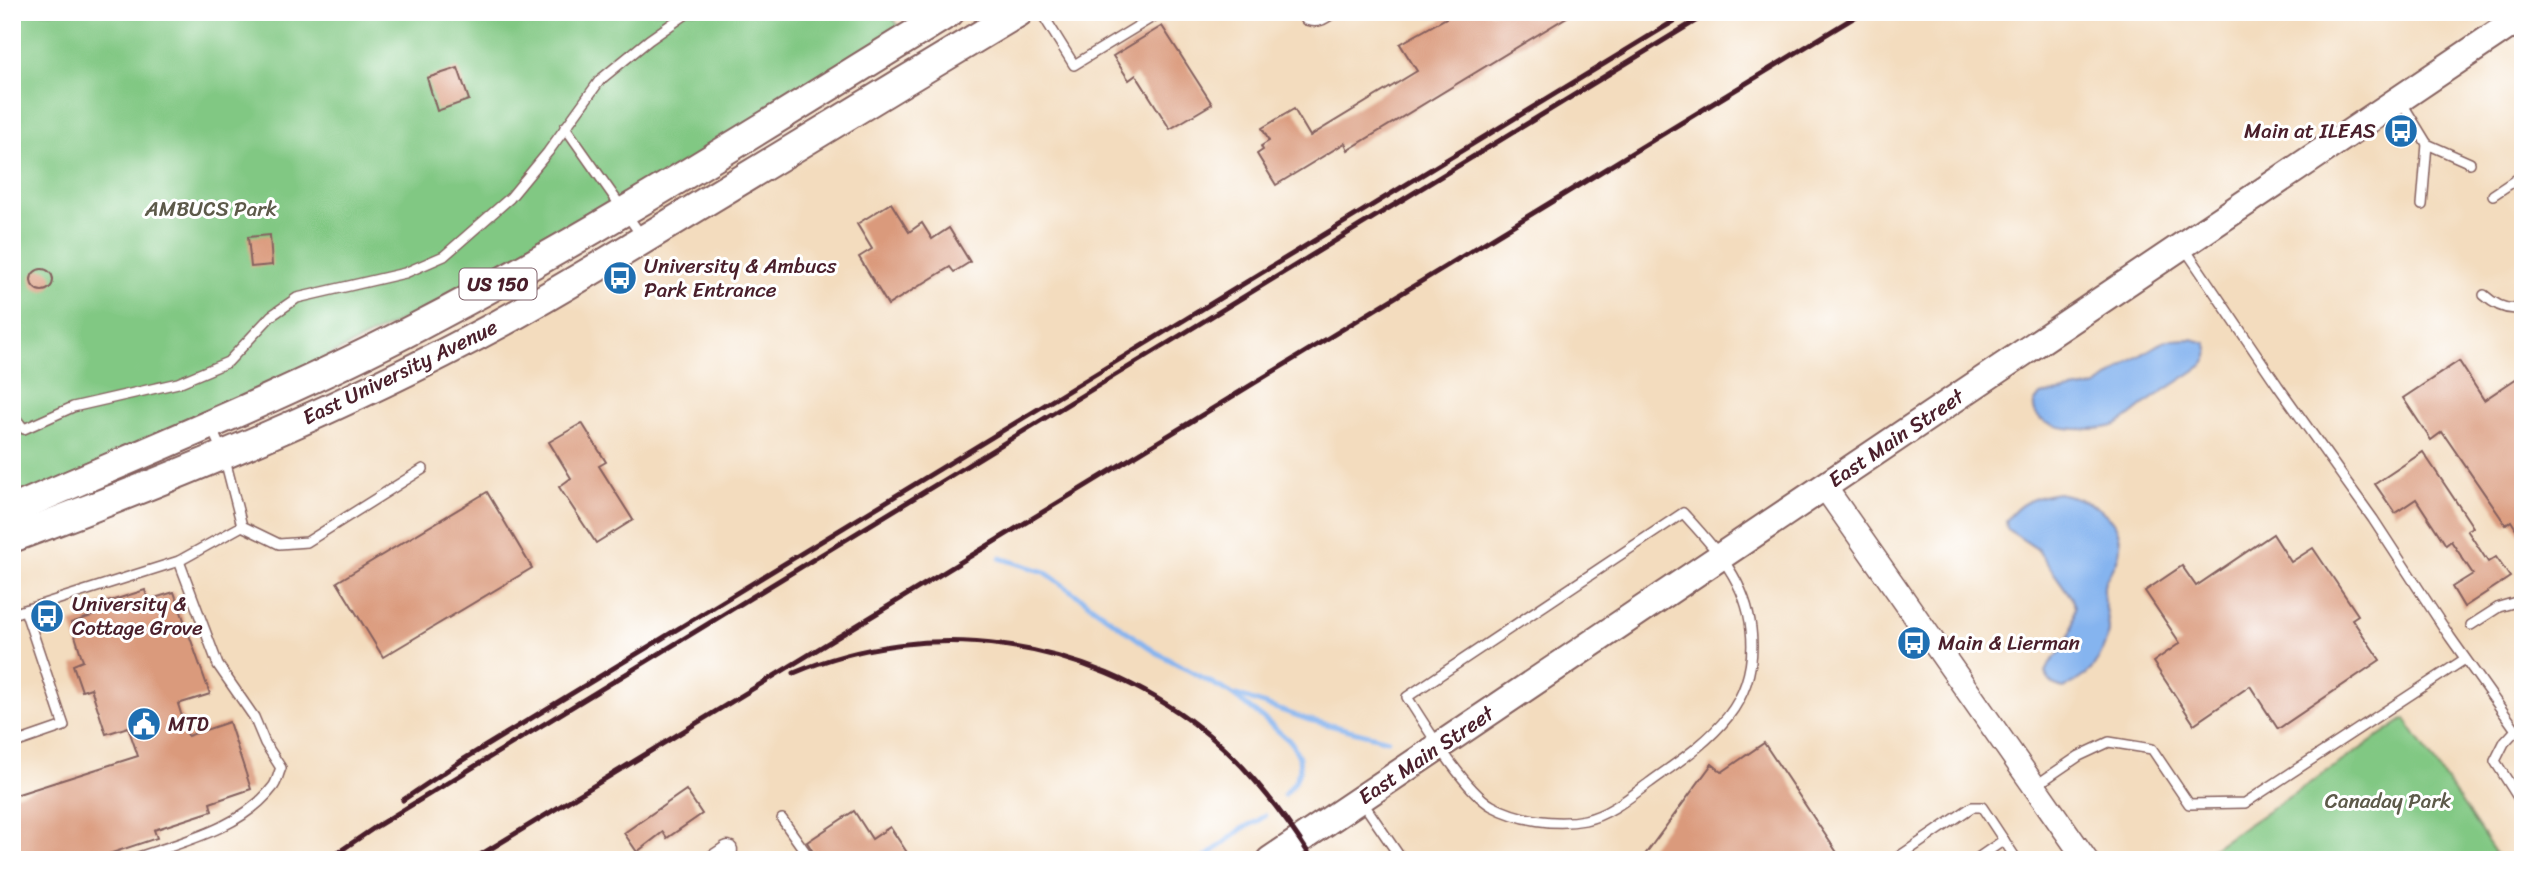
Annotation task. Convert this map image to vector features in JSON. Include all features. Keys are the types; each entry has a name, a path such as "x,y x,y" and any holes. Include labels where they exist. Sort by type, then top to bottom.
{"main road":[{"name":"East University Avenue","path":"12,510 209,424 419,326 626,211 950,12"},
{"name":"East University Avenue","path":"12,538 224,456 318,414 497,325 584,277 1019,12"},
{"name":"East Main Street","path":"1270,860 2523,16"}],"street":[{"path":"1824,486 2086,860"}],"lane":[{"path":"12,414 24,429 73,407 178,383 228,362 271,316 297,298 405,273 444,256 510,198 600,80 689,12"},
{"path":"1041,12 1074,65 1161,12"},
{"path":"1302,12 1306,20 1314,23 1335,12"},
{"path":"2400,98 2427,144 2422,205"},
{"path":"565,127 626,211 643,240"},
{"path":"2427,144 2470,163"},
{"path":"2493,195 2523,175"},
{"path":"2182,245 2373,519 2465,659 2520,728 2504,743 2496,761 2523,805"},
{"path":"2484,296 2508,309 2523,307"},
{"path":"209,424 224,456 242,526 279,544 307,542 424,468"},
{"path":"1683,513 1721,555 1735,577 1751,630 1748,678 1741,698 1715,734 1610,811 1586,820 1560,822 1533,819 1491,805 1474,790 1439,746 1407,697 1683,513"},
{"path":"12,614 179,561 242,526"},
{"path":"130,860 190,841 256,805 274,786 281,768 265,743 254,717 218,665 179,561"},
{"path":"2471,625 2499,607 2523,600"},
{"path":"12,744 64,726 25,610"},
{"path":"2035,786 2078,756 2109,742 2152,749 2189,804 2245,803 2465,659"},
{"path":"1360,799 1402,860"},
{"path":"1894,860 1972,807 1982,807 2017,860"},
{"path":"782,819 811,860"},
{"path":"1975,860 2004,840"}],"green space":[{"name":"AMBUCS Park","path":"12,12 889,12 907,39 626,211 12,510"},
{"name":"Canaday Park","path":"2405,719 2500,860 2195,860"}],"water":[{"path":"2192,339 2206,343 2208,354 2204,364 2118,424 2094,429 2056,426 2045,422 2034,408 2041,395 2097,386 2159,344 2168,340"},
{"path":"2058,493 2084,501 2106,515 2119,535 2120,548 2116,563 2104,584 2109,632 2101,654 2085,676 2065,688 2052,683 2045,672 2064,648 2072,630 2075,607 2071,597 2037,549 2007,529 2006,521 2029,501"}],"building":[{"path":"1443,12 1575,12 1348,150 1345,143 1276,185 1257,154 1263,150 1261,146 1269,141 1262,128 1294,109 1310,136 1417,71 1400,44 1446,18"},
{"path":"1162,26 1212,104 1170,129 1136,75 1129,80 1113,56"},
{"path":"458,68 469,100 437,111 427,78"},
{"path":"891,203 909,232 922,223 932,239 949,228 970,262 954,272 950,267 888,305 859,257 872,249 857,224"},
{"path":"270,235 272,265 251,267 248,237"},
{"path":"38,269 46,269 53,276 53,284 46,291 38,291 31,284 31,276"},
{"path":"2459,361 2484,400 2523,374 2523,540 2511,521 2506,525 2442,432 2431,440 2403,398"},
{"path":"582,423 606,462 599,466 633,520 596,543 559,487 571,478 549,442"},
{"path":"2423,452 2473,527 2467,530 2488,562 2496,557 2510,577 2464,607 2452,587 2473,574 2451,541 2446,545 2416,499 2395,513 2375,484"},
{"path":"487,492 532,568 383,657 337,582"},
{"path":"2273,534 2291,562 2313,548 2358,615 2352,619 2380,660 2278,729 2250,686 2194,724 2153,662 2180,643 2145,591 2182,566 2196,586"},
{"name":"MTD","path":"145,590 148,600 174,592 210,694 178,704 188,736 229,722 251,789 210,803 212,811 154,830 157,838 91,860 12,860 12,796 138,756 128,727 106,734 91,688 82,691 73,665 83,661 71,623 101,613 98,605"},
{"path":"1764,743 1842,860 1641,860 1712,764 1722,772"},
{"path":"686,790 702,814 667,838 663,832 637,852 624,833"},
{"path":"854,811 872,839 890,827 912,860 818,860 807,842"}],"waterway":[{"path":"1000,558 1045,572 1154,651 1230,693 1264,719 1292,743 1299,757 1300,770 1284,795"},
{"path":"1237,695 1306,719 1388,740"},
{"path":"1202,860 1243,828 1265,815"}],"railway":[{"path":"403,800 461,761 1689,12"},
{"path":"327,860 377,826 1710,12"},
{"path":"472,860 1863,12"},
{"path":"794,673 845,655 898,645 951,642 1004,645 1056,656 1107,673 1155,697 1217,742 1262,789 1313,860"}],"place":[{"name":"Main at ILEAS","path":"2401,131"},
{"name":"University & Ambucs Park Entrance","path":"620,278"},
{"name":"University & Cottage Grove","path":"47,616"},
{"name":"Main & Lierman","path":"1914,643"},
{"name":"MTD","path":"144,724"}]}
